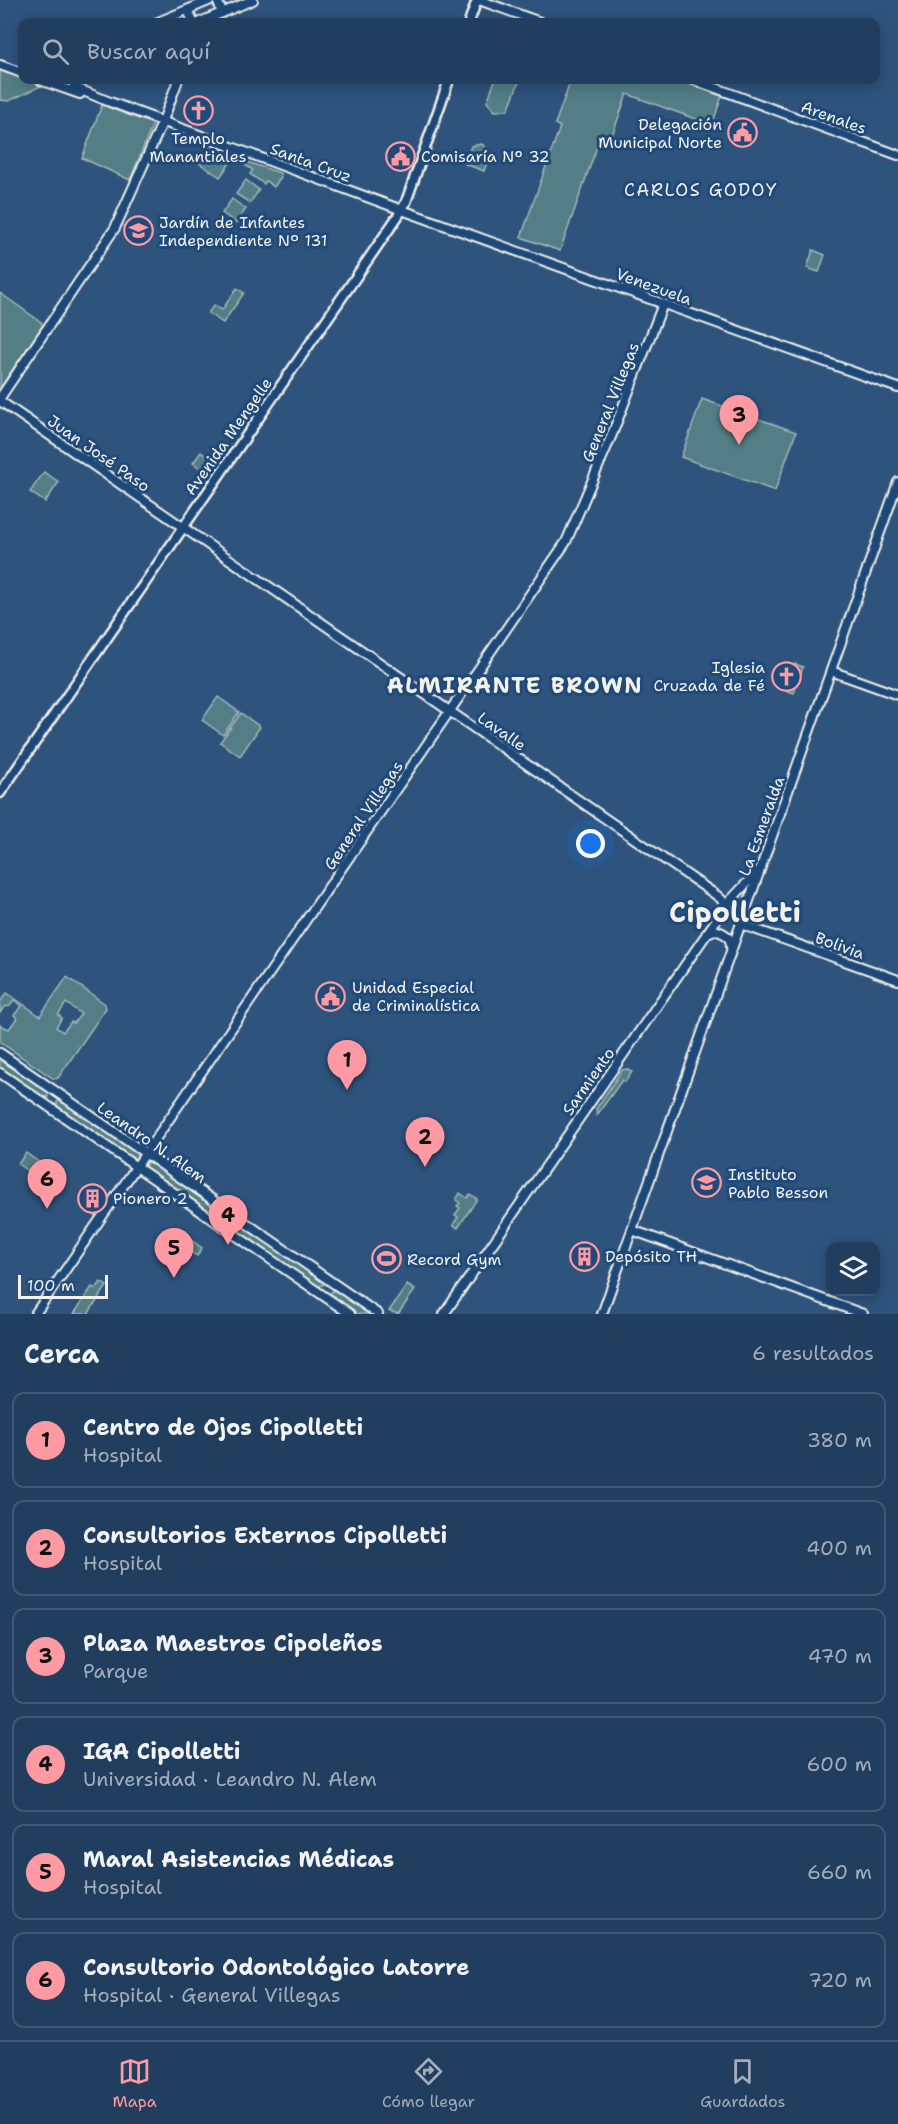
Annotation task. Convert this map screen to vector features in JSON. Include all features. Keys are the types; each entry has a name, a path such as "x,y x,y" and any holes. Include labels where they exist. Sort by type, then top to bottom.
{"main road":[{"path":"471,18 478,0"},
{"name":"Avenida Mengelle","path":"0,793 402,210 448,84"}],"street":[{"path":"168,18 211,0"},
{"path":"217,0 222,13"},
{"path":"210,18 253,0"},
{"path":"478,0 529,18"},
{"path":"188,10 191,18"},
{"path":"0,64 18,67"},
{"path":"0,64 18,71"},
{"name":"Santa Cruz","path":"55,84 94,99 110,102"},
{"name":"Santa Cruz","path":"74,84 76,88 110,102 402,210"},
{"path":"0,399 115,228 163,121 177,84"},
{"name":"Arenales","path":"705,84 898,155"},
{"name":"Venezuela","path":"402,210 898,388"},
{"name":"General Villegas","path":"35,1314 568,538 609,443 663,304"},
{"name":"Juan José Paso","path":"0,399 183,528"},
{"name":"La Esmeralda","path":"602,1314 898,482"},
{"name":"Lavalle","path":"183,528 727,904 741,922"},
{"path":"831,671 898,695"},
{"name":"Sarmiento","path":"444,1314 706,933 727,904 760,868"},
{"name":"Bolivia","path":"741,922 748,927 898,980"},
{"path":"706,933 715,930 727,936 731,941 731,949"},
{"name":"Leandro N. Alem","path":"0,1053 378,1314"},
{"name":"Leandro N. Alem","path":"0,1073 350,1314"},
{"path":"632,1230 862,1314"}],"green space":[{"path":"0,69 18,76 18,84 40,84 41,86 9,101 0,100"},
{"path":"494,84 518,84 508,110 495,111 487,102"},
{"path":"570,84 689,84 722,96 712,125 627,94 609,144 599,141 560,251 521,237 560,127 555,124"},
{"path":"102,105 153,124 130,180 82,158"},
{"path":"482,144 490,153 484,171 465,164 471,146"},
{"path":"209,148 231,156 232,160 220,177 199,163"},
{"path":"247,162 280,173 281,177 274,187 266,181 264,184 250,174 253,170 245,165"},
{"path":"246,180 259,190 250,203 236,194"},
{"path":"232,199 246,209 236,223 222,213"},
{"path":"813,250 825,255 819,272 807,268"},
{"path":"237,288 244,293 223,323 208,313 214,305 222,310"},
{"path":"0,293 43,325 0,388"},
{"path":"702,399 796,432 775,491 681,457"},
{"path":"201,452 216,463 209,474 193,463"},
{"path":"44,472 59,482 45,502 30,492"},
{"path":"795,664 803,667 794,693 786,690"},
{"path":"218,697 239,712 223,735 202,720"},
{"path":"241,713 260,727 240,756 220,742"},
{"path":"67,977 105,1004 106,1008 58,1078 54,1079 0,1042 0,1025 9,1029 17,1018 14,1015 22,1006 14,1000 0,1013 0,1002 7,993 40,1016","holes":["66,1003 81,1014 63,1032 56,1027 62,1018 58,1015"]},
{"path":"0,1057 48,1090 48,1097 42,1097 0,1069"},
{"path":"627,1069 632,1072 625,1082 622,1080 597,1115 596,1109 622,1070"},
{"path":"62,1100 137,1151 138,1157 131,1159 58,1109 57,1102"},
{"path":"26,1153 54,1173 46,1184 18,1164"},
{"path":"149,1161 227,1213 227,1218 220,1220 147,1170 145,1165"},
{"path":"460,1193 467,1198 470,1194 477,1199 458,1228 453,1225 458,1217 455,1215 460,1208 457,1206 460,1203 456,1200"},
{"path":"240,1222 323,1280 323,1285 317,1287 236,1231 235,1225"},
{"path":"180,1232 202,1248 197,1256 176,1242"},
{"path":"101,1282 107,1286 88,1314 74,1314 92,1287 96,1289"},
{"path":"407,1285 415,1290 398,1314 389,1311"},
{"path":"337,1289 373,1314 356,1314 332,1298 331,1292"}],"place":[{"name":"Templo Manantiales","path":"198,110"},
{"name":"Delegación Municipal Norte","path":"743,133"},
{"name":"Comisaría Nº 32","path":"400,156"},
{"name":"Jardín de Infantes Independiente N° 131","path":"138,231"},
{"name":"Plaza Maestros Cipoleños","path":"739,445"},
{"name":"Iglesia Cruzada de Fé","path":"786,676"},
{"name":"Unidad Especial de Criminalística","path":"331,996"},
{"name":"Centro de Ojos Cipolletti","path":"347,1090"},
{"name":"Consultorios Externos Cipolletti","path":"425,1167"},
{"name":"Instituto Pablo Besson","path":"707,1183"},
{"name":"Pionero 2","path":"92,1198"},
{"name":"Consultorio Odontológico Latorre","path":"47,1209"},
{"name":"IGA Cipolletti","path":"228,1245"},
{"name":"Depósito TH","path":"584,1256"},
{"name":"Record Gym","path":"386,1259"},
{"name":"Maral Asistencias Médicas","path":"174,1278"}],"district":[{"name":"CARLOS GODOY","path":"701,190"},
{"name":"ALMIRANTE BROWN","path":"515,685"},
{"name":"Cipolletti","path":"735,912"}]}
